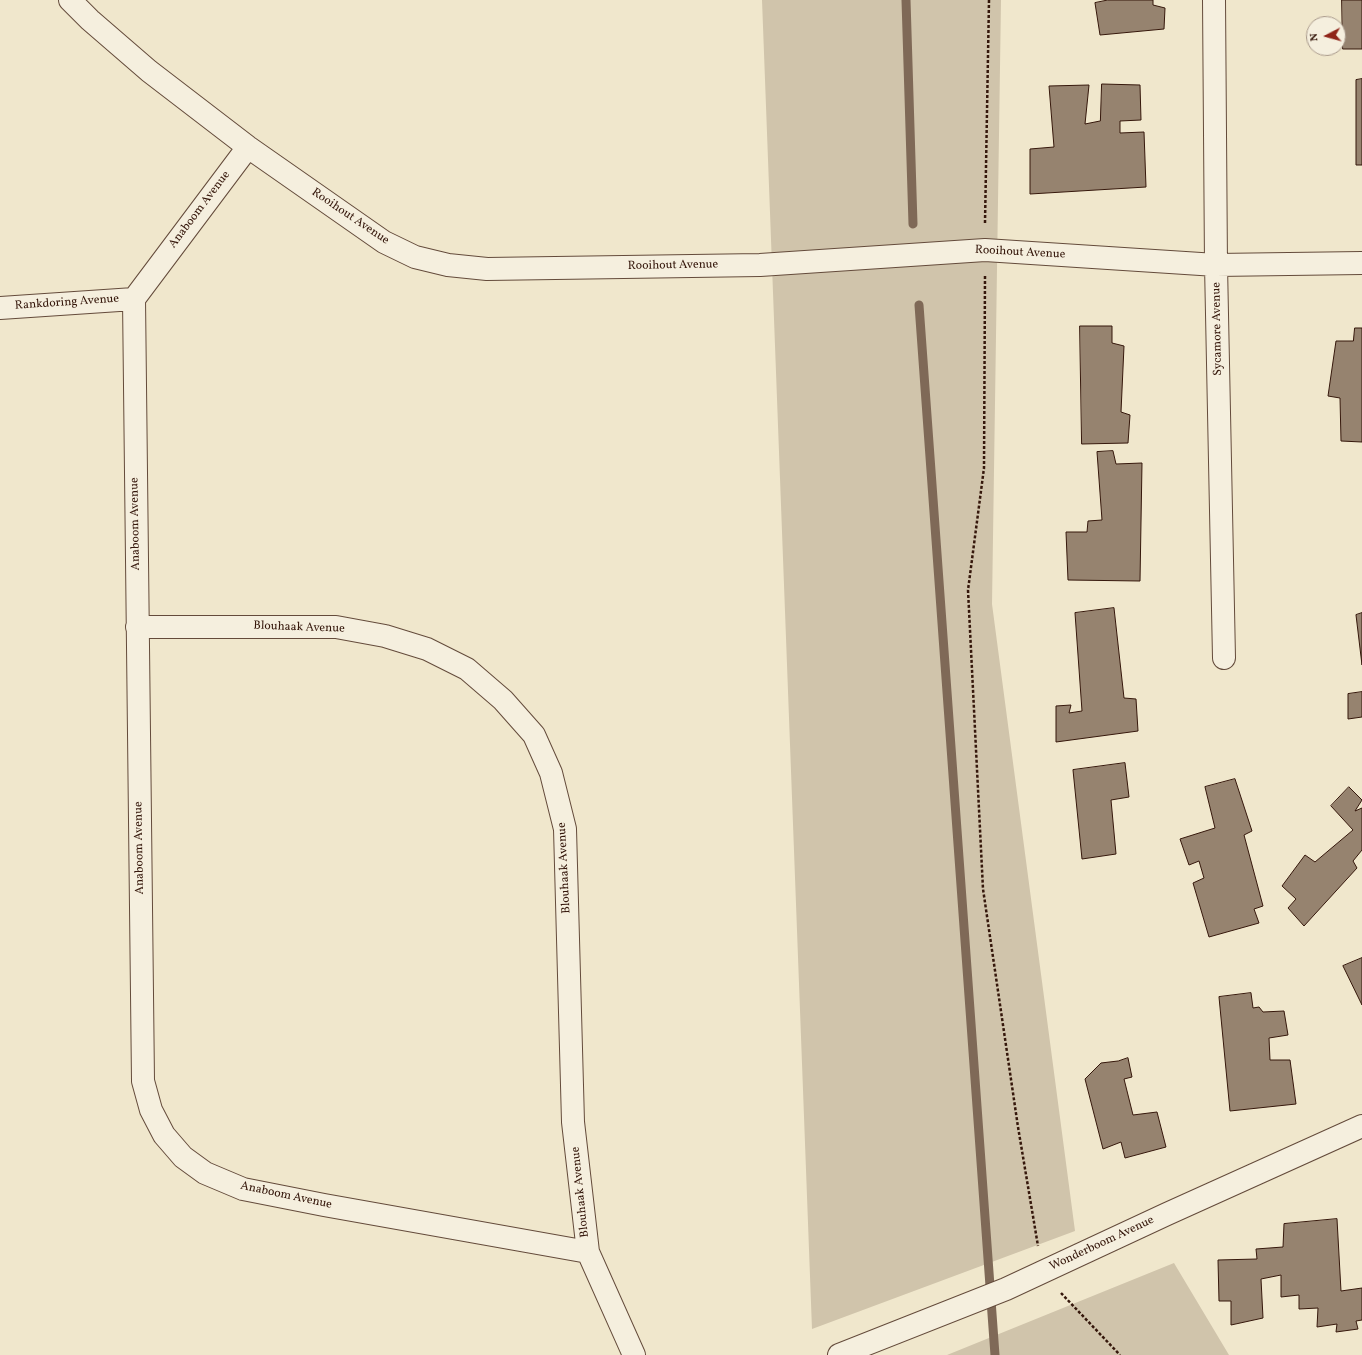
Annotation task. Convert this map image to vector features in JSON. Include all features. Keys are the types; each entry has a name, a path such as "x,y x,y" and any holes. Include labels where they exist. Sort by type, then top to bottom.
{"street":[{"name":"Rooihout Avenue","path":"70,0 90,20 149,71 248,147 384,242 415,257 448,265 487,269 760,265 985,250 1216,265 1362,263"},
{"name":"Sycamore Avenue","path":"1214,0 1216,265 1224,658"},
{"name":"Anaboom Avenue","path":"248,147 134,299 143,1081 151,1110 164,1135 183,1156 205,1173 243,1189 588,1252"},
{"name":"Rankdoring Avenue","path":"0,308 134,299"},
{"name":"Blouhaak Avenue","path":"137,627 336,627 385,636 427,649 467,669 503,700 534,735 551,773 565,829 573,1122 588,1252 634,1355"},
{"name":"Wonderboom Avenue","path":"839,1355 1006,1289 1166,1214 1362,1126"}],"path":[{"path":"989,0 985,250 984,468 968,590 984,889 1017,1119 1042,1272 1120,1355"}],"shaded area":[{"path":"762,0 1001,0 992,604 1075,1231 812,1329"},
{"path":"1174,1263 1229,1355 947,1355"}],"building":[{"path":"1108,0 1153,0 1153,5 1165,8 1164,29 1100,35 1095,3"},
{"path":"1342,0 1362,0 1362,49 1346,49 1346,16 1342,16"},
{"path":"1362,79 1362,165 1356,165 1356,80"},
{"path":"1102,84 1140,85 1141,120 1120,121 1120,133 1144,132 1146,187 1030,194 1030,149 1054,147 1049,86 1089,85 1085,124 1100,121"},
{"path":"1080,326 1112,326 1112,343 1124,346 1121,412 1130,415 1128,443 1082,444"},
{"path":"1355,328 1362,328 1362,442 1341,441 1340,398 1328,396 1336,341 1353,341"},
{"path":"1113,451 1116,464 1142,463 1140,581 1068,580 1066,532 1087,532 1088,521 1102,520 1097,452"},
{"path":"1114,608 1124,698 1136,699 1138,731 1056,742 1056,706 1071,705 1069,713 1082,711 1075,613"},
{"path":"1362,613 1362,665 1356,615"},
{"path":"1362,692 1362,717 1348,719 1348,694"},
{"path":"1125,763 1129,797 1111,800 1116,854 1082,859 1073,770"},
{"path":"1235,779 1252,831 1244,835 1263,906 1254,909 1259,923 1209,937 1193,883 1204,878 1199,861 1189,865 1180,839 1215,828 1205,787"},
{"path":"1349,787 1362,800 1355,811 1362,808 1362,850 1353,861 1357,868 1304,926 1288,908 1296,899 1282,886 1305,855 1315,862 1353,830 1331,806"},
{"path":"1362,958 1362,1005 1343,966"},
{"path":"1251,993 1253,1008 1259,1007 1263,1012 1284,1011 1288,1035 1269,1038 1270,1060 1290,1060 1296,1104 1230,1111 1219,997"},
{"path":"1128,1058 1132,1077 1124,1079 1133,1115 1157,1112 1166,1147 1125,1158 1121,1142 1103,1149 1085,1079 1101,1063"},
{"path":"1337,1219 1341,1291 1362,1288 1362,1320 1356,1321 1358,1329 1336,1332 1337,1324 1317,1327 1318,1308 1299,1309 1299,1295 1281,1297 1281,1275 1261,1279 1263,1318 1231,1325 1231,1301 1219,1301 1218,1260 1257,1259 1256,1249 1283,1247 1284,1224"}],"waterway":[{"path":"906,0 913,224"},
{"path":"919,305 995,1355"}]}
